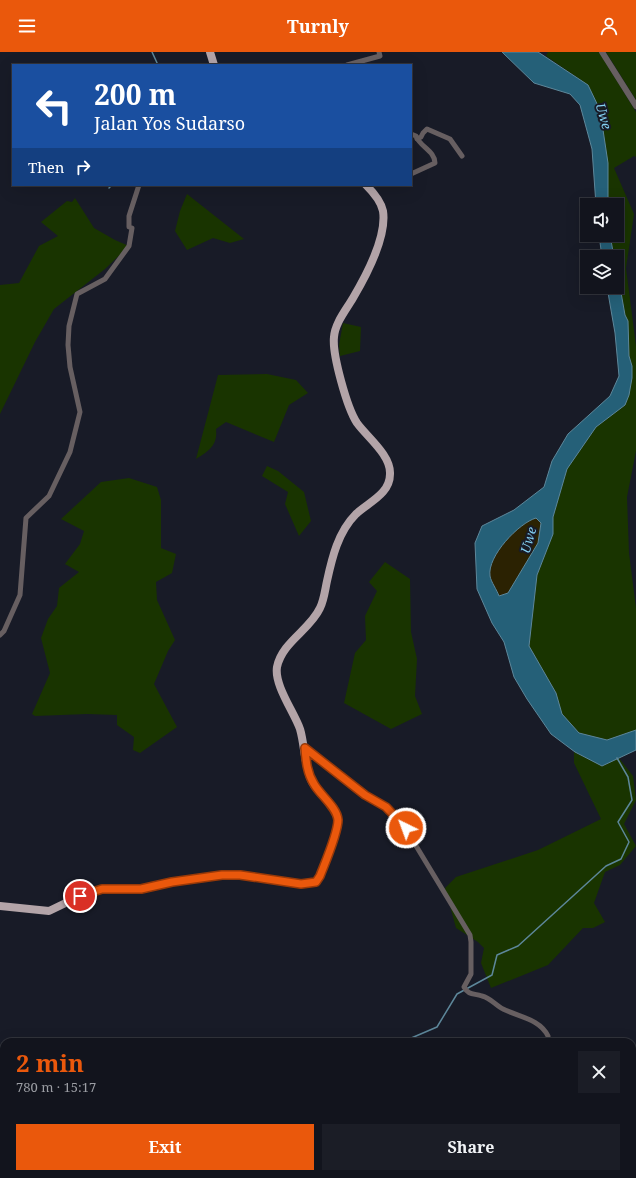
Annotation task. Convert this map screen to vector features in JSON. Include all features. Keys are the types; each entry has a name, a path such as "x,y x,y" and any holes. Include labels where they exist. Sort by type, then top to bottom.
{"main road":[{"path":"210,52 214,64"},
{"path":"0,906 7,905 49,911 80,896 97,890 141,889 172,882 222,875 240,875 301,884 316,882 320,876 337,828 338,819 311,779 299,727 278,680 278,665 281,656 290,643 320,608 332,560 348,524 356,514 386,489 390,477 388,464 356,422 351,412 334,345 336,329 369,267 382,227 383,210 377,198 368,186"}],"street":[{"path":"351,64 380,56 379,52"},
{"path":"602,52 636,106"},
{"path":"417,139 421,137 423,132 427,129 438,133 450,139 462,156"},
{"path":"412,134 416,136 417,139 435,158 435,163 412,174"},
{"path":"0,635 20,595 26,518 49,496 70,452 80,412 70,367 68,345 69,326 77,294 105,279 129,246 132,228 129,227 129,216 139,186"},
{"path":"305,748 365,795 386,807 406,828 470,935 472,942 471,974 465,989 472,995 482,995 505,1010 534,1022 542,1027 548,1036"}],"green space":[{"path":"548,52 599,52 636,112 636,157 634,156 614,168 634,214 626,268 636,346 636,451 627,497 629,553 636,608 636,730 607,740 579,733 562,714 556,693 529,646 537,575 553,534 553,517 567,469 596,427 625,405 632,366 629,356 628,321 625,315 621,294 624,294 624,250 613,250 611,242 624,242 624,198 607,198 600,110 588,85 546,56"},
{"path":"606,52 636,52 636,100"},
{"path":"187,194 244,239 230,243 213,238 187,250 175,231 180,211"},
{"path":"75,198 94,228 129,246 105,269 54,309 35,342 0,414 0,285 19,283 39,246 58,236 41,222 67,201 72,202"},
{"path":"343,323 361,327 360,351 340,356 339,345"},
{"path":"267,374 296,380 308,393 289,405 274,442 226,422 216,429 214,444 196,459 218,375"},
{"path":"267,466 278,471 304,492 311,521 299,536 285,504 288,492 262,476"},
{"path":"129,478 157,487 161,500 161,548 176,554 172,573 156,582 157,600 175,640 168,651 154,684 177,727 140,753 133,750 134,737 117,725 117,715 87,714 35,716 32,714 50,673 41,638 48,619 57,606 59,588 79,572 65,564 80,544 84,531 61,519 101,482"},
{"path":"385,562 410,579 411,632 417,659 415,696 422,714 391,729 344,703 355,653 366,640 365,616 377,591 369,582"},
{"path":"574,752 602,766 619,758 633,776 636,800 624,824 636,846 620,865 605,872 594,903 605,922 593,928 583,928 548,965 491,988 481,963 484,948 478,942 456,928 445,888 456,877 538,850 601,819 574,763"}],"sand":[{"path":"536,517 541,523 538,543 508,593 499,596 490,576 490,568 494,559 499,550 513,533 529,520"}],"water":[{"path":"502,52 538,52 588,85 600,110 608,163 608,198 596,198 592,149 580,105 570,94 534,83"},
{"path":"600,242 611,242 613,250 601,250"},
{"path":"608,294 621,294 625,315 628,321 629,356 632,366 632,378 629,395 625,405 596,427 567,469 553,517 553,534 537,575 529,646 556,693 562,714 579,733 607,740 636,730 636,750 602,766 575,752 551,734 514,677 504,642 492,623 477,589 475,543 482,526 514,510 544,487 552,461 568,434 610,396 619,376 615,333","holes":["536,518 541,523 538,543 508,593 499,596 490,576 490,568 499,550 521,526"]}],"waterway":[{"path":"152,52 158,64"},
{"path":"411,1038 437,1027 457,994 492,975 497,955 518,946 606,866 621,859 629,842 618,822 632,800 628,777 617,758"}],"route":[{"path":"80,896 102,889 141,889 166,883 230,874 301,884 312,884 316,882 320,876 337,828 338,819 313,784 307,767 305,748 365,795 386,807 396,815 406,828"}],"water label":[{"name":"Uwe","path":"604,116"},
{"name":"Uwe","path":"528,540"}]}
